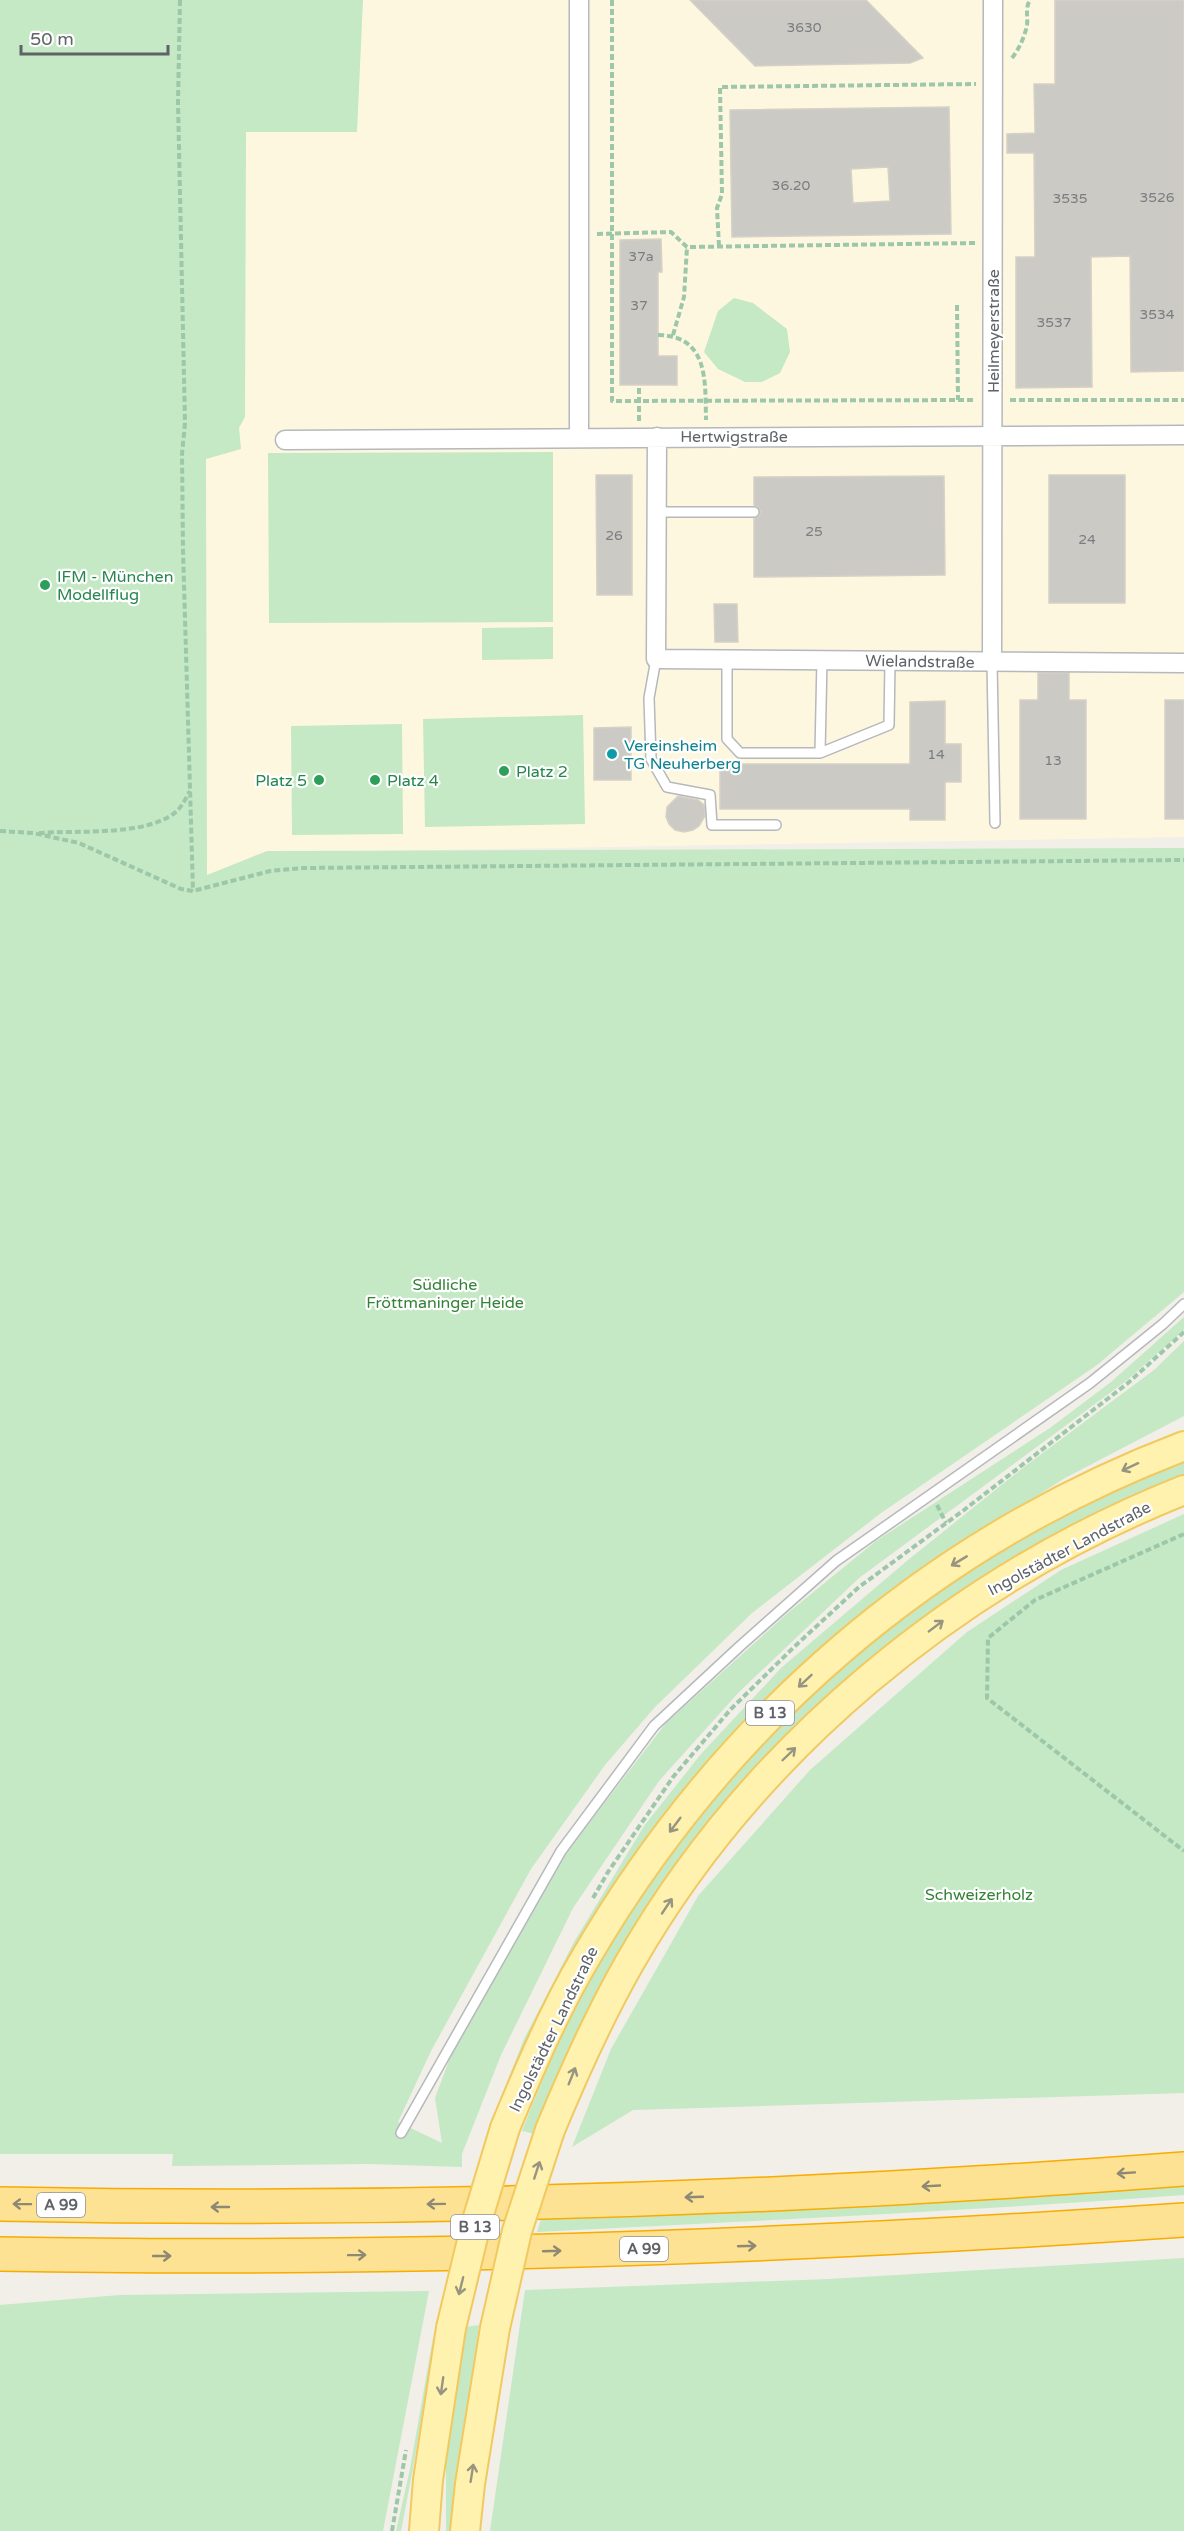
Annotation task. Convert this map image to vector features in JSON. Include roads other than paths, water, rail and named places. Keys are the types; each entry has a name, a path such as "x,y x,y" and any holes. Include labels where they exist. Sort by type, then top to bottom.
{"highway":[{"name":"A 99","path":"0,2204 278,2207 503,2203 921,2187 1184,2169"},
{"name":"A 99","path":"0,2254 269,2257 770,2245 1184,2220"}],"main road":[{"name":"Ingolstädter Landstraße","path":"424,2531 428,2480 450,2328 476,2224 505,2128 553,2020 597,1939 644,1866 714,1775 768,1715 845,1644 936,1575 1027,1519 1132,1466 1184,1446"},
{"name":"Ingolstädter Landstraße","path":"465,2531 470,2484 495,2328 517,2231 550,2130 576,2067 632,1959 711,1843 774,1769 844,1701 889,1662 992,1587 1131,1511 1184,1490"}],"street":[{"path":"579,0 579,437"},
{"name":"Heilmeyerstraße","path":"992,662 993,0"},
{"name":"Hertwigstraße","path":"285,440 1184,435"},
{"path":"648,437 657,512 657,659"},
{"name":"Wielandstraße","path":"657,659 1184,663"}],"lane":[{"path":"657,512 754,512"},
{"path":"657,659 649,698 651,759 667,787 710,795 712,825 776,825"},
{"path":"820,753 822,659"},
{"path":"727,660 727,739 740,753 820,753 889,725 890,661"},
{"path":"992,662 995,823"},
{"path":"401,2133 561,1851 654,1726 738,1647 836,1561 1090,1383 1184,1304"}],"place":[{"name":"IFM - München Modellflug","path":"45,585"},
{"name":"Vereinsheim TG Neuherberg","path":"612,754"},
{"name":"Platz 2","path":"504,771"},
{"name":"Platz 5","path":"319,780"},
{"name":"Platz 4","path":"375,780"}],"park label":[{"name":"Südliche Fröttmaninger Heide","path":"445,1293"},
{"name":"Schweizerholz","path":"979,1894"}]}
